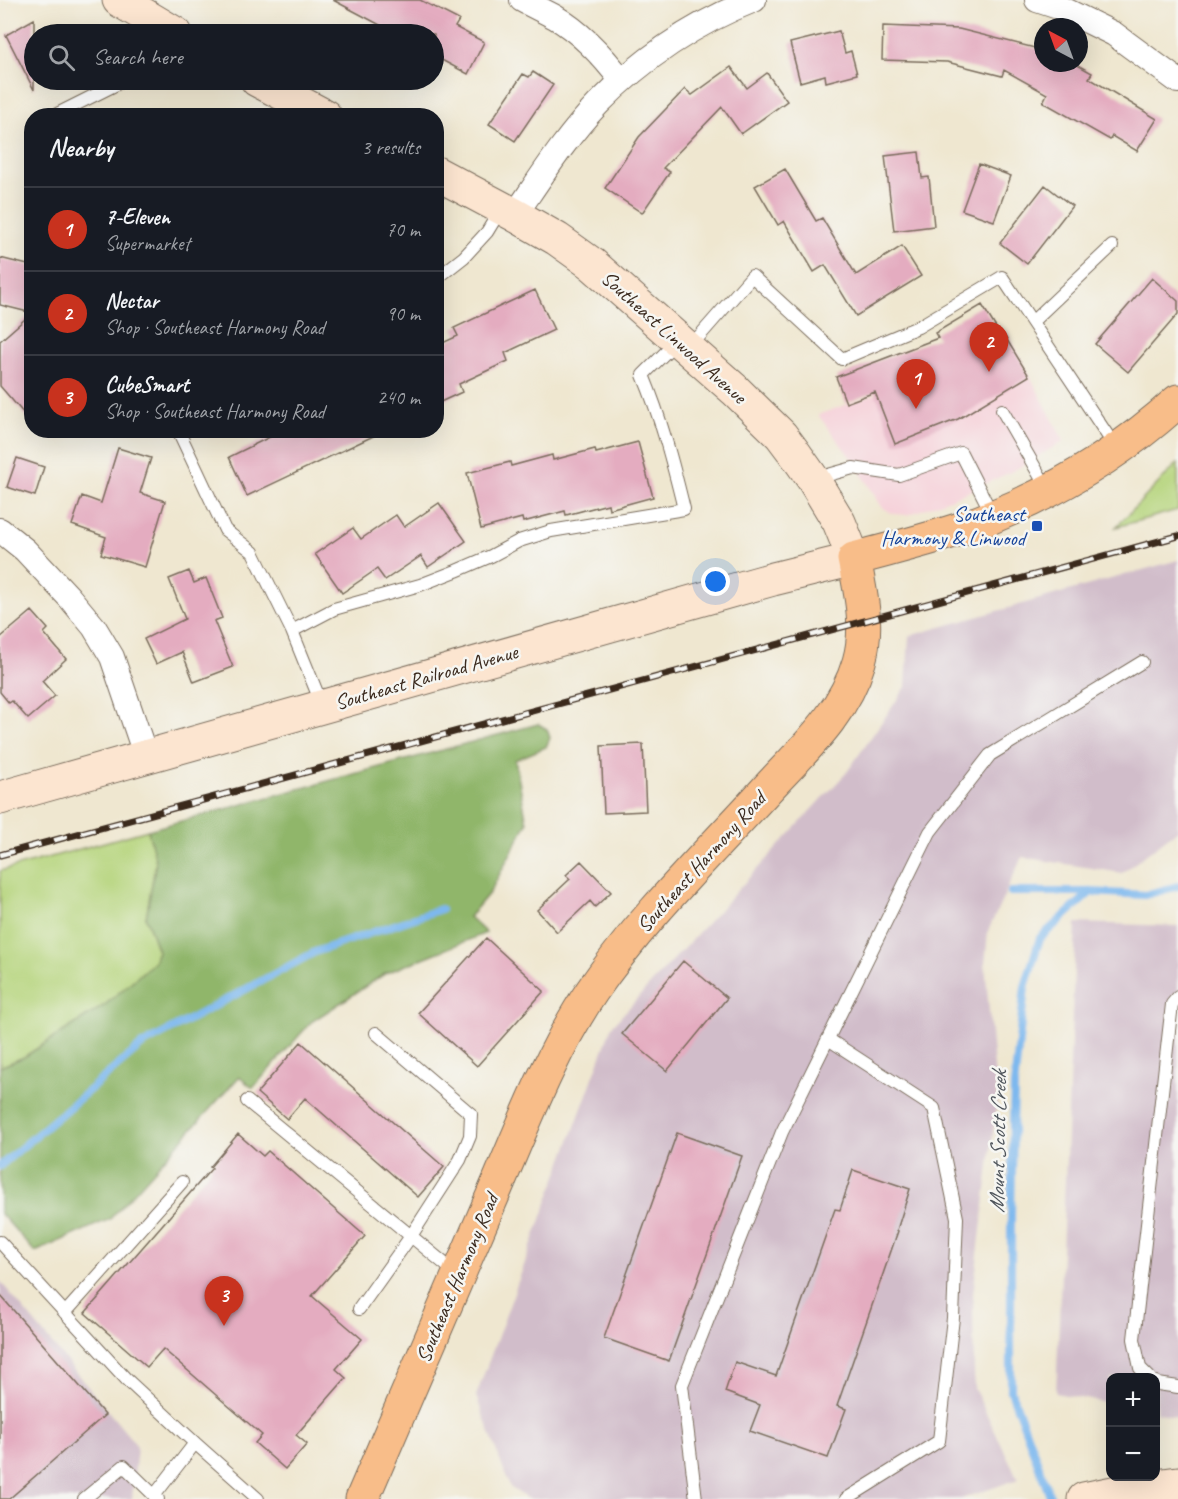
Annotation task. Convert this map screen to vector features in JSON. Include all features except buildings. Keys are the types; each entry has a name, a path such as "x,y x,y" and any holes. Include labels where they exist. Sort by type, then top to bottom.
{"main road":[{"path":"854,560 963,528 1020,506 1095,465 1178,401"},
{"name":"Southeast Harmony Road","path":"362,1499 538,1091 571,1024 639,929 807,746 843,701 858,664 864,634 860,590 854,560"}],"street":[{"path":"119,0 151,24"},
{"path":"522,0 574,30 608,62 622,81"},
{"path":"508,212 568,139 622,81 658,52 695,28 735,7 754,0"},
{"path":"1037,0 1061,8 1114,34 1178,81"},
{"path":"276,90 310,108"},
{"name":"Southeast Linwood Avenue","path":"444,177 557,240 592,264 735,390 781,435 813,479 839,522 854,560"},
{"path":"0,530 25,550 94,627 112,657 146,757"},
{"name":"Southeast Railroad Avenue","path":"0,798 764,582 854,560"},
{"path":"1084,1499 1178,1483"}],"lane":[{"path":"69,108 105,90"},
{"path":"444,273 464,257 508,212"},
{"path":"1032,322 1112,246"},
{"path":"292,631 334,609 420,585 491,556 519,541 551,531 684,509 654,400 643,375 683,344 752,276 842,359 918,327 1002,277 1117,449"},
{"path":"1002,410 1048,491"},
{"path":"182,438 225,530 253,552 292,631 322,706"},
{"path":"813,479 853,468 899,475 961,453 993,516"},
{"path":"696,1499 682,1385 782,1132 930,832 990,755 1142,662"},
{"path":"1146,1373 1140,1368 1134,1340 1172,1004 1178,997"},
{"path":"359,1309 411,1236 460,1160 470,1136 471,1114 376,1033"},
{"path":"828,1039 934,1108 957,1218 953,1318 939,1440 846,1499"},
{"path":"247,1101 458,1275"},
{"path":"65,1313 182,1182"},
{"path":"0,1242 126,1379 258,1499"},
{"path":"1160,1384 1178,1387"},
{"path":"84,1499 124,1466 156,1497 195,1443"}],"shaded area":[{"path":"1006,330 1064,441 1013,471 908,515 893,514 882,507 852,459 818,415 941,370"},
{"path":"1178,560 1178,830 1122,873 1022,857 988,931 985,965 997,1101 973,1294 974,1388 1018,1479 961,1499 528,1499 510,1487 476,1396 612,1026 847,772 906,687 909,636"},
{"path":"1076,923 1178,926 1178,1417 1160,1413 1160,1373 1106,1373 1106,1403 1056,1393"},
{"path":"0,1281 137,1446 132,1499 0,1499"}],"green space":[{"path":"1178,463 1178,510 1116,527"},
{"path":"538,724 547,729 550,738 546,747 515,760 527,823 490,892 469,917 486,933 386,973 311,1022 253,1088 239,1077 110,1219 35,1252 0,1213 0,1067 24,1057 105,1005 154,962 158,951 146,918 156,862 148,830"},
{"path":"148,830 156,861 146,918 158,951 154,962 105,1005 24,1057 0,1067 0,871"}],"waterway":[{"name":"Mount Scott Creek","path":"1011,892 1145,895 1178,886"},
{"name":"Mount Scott Creek","path":"1051,1499 1011,1391 1014,1086 1025,987 1040,938 1091,892"},
{"path":"0,1166 142,1045 315,952 441,909"}],"railway":[{"path":"0,855 1178,536"}],"place":[{"name":"Nectar","path":"989,372"},
{"name":"7-Eleven","path":"916,409"},
{"name":"Southeast Harmony & Linwood","path":"1037,526"},
{"name":"CubeSmart","path":"224,1326"}]}
